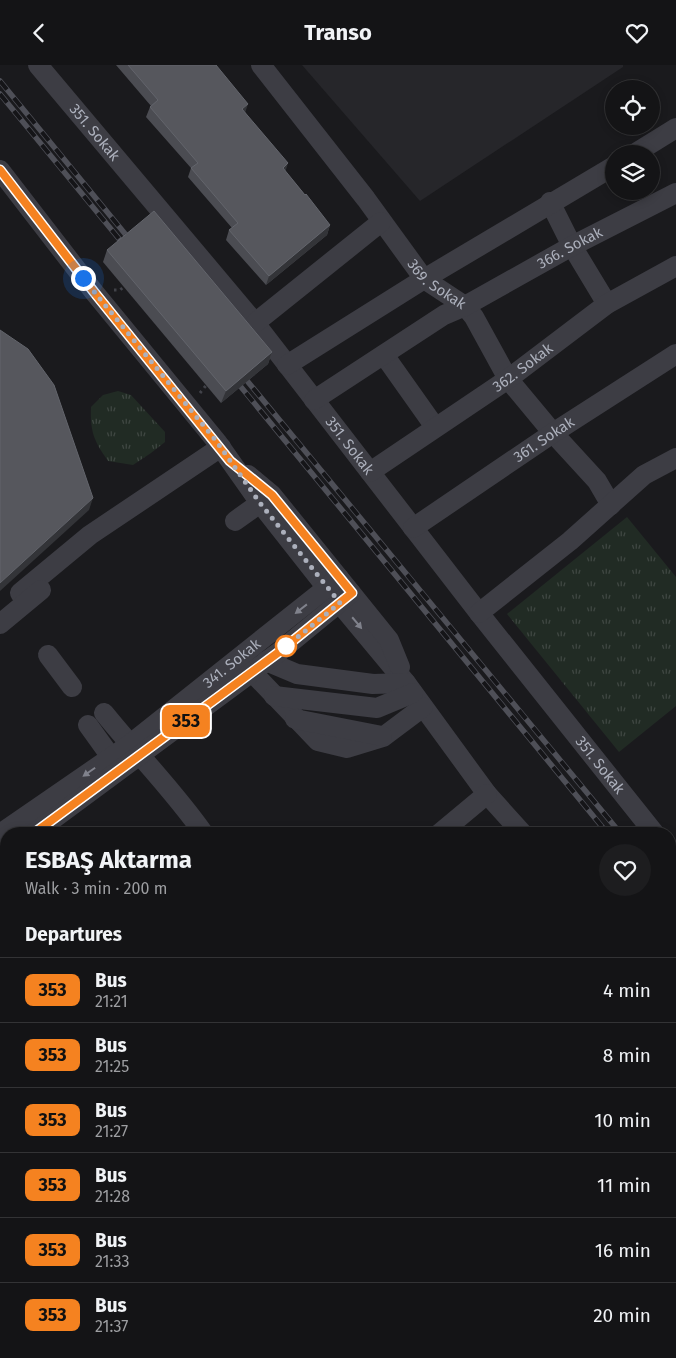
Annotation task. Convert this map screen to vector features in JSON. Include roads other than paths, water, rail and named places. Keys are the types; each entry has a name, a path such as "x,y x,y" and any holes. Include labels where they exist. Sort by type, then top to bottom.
{"street":[{"name":"369. Sokak","path":"261,65 366,199 424,279 465,306 474,317 508,379 553,433 597,481 611,505"},
{"name":"351. Sokak","path":"48,69 254,323 479,613 649,827"},
{"path":"649,145 676,128"},
{"path":"0,170 94,292 223,450 260,503 339,591"},
{"path":"287,365 424,279 605,171"},
{"name":"366. Sokak","path":"314,400 444,315 465,306 676,193"},
{"path":"550,203 572,247 607,304"},
{"path":"254,323 381,222"},
{"name":"362. Sokak","path":"370,472 508,379 607,304 676,266"},
{"name":"361. Sokak","path":"413,528 553,433 676,354"},
{"path":"384,355 435,427"},
{"path":"18,590 82,532 223,450"},
{"path":"223,450 272,495 487,795 517,827"},
{"path":"479,613 570,541 644,475 676,458"},
{"path":"0,624 116,528 135,500"},
{"path":"235,521 260,503"},
{"name":"341. Sokak","path":"134,750 259,667 339,591"},
{"name":"341. Sokak","path":"41,827 134,750 339,591"},
{"path":"48,655 72,687"},
{"path":"259,667 296,674 374,684 414,694"},
{"path":"259,667 274,695 295,719 383,737 414,694"},
{"path":"274,695 377,708 414,694"},
{"path":"104,713 183,805 199,827"},
{"path":"88,725 112,757"},
{"path":"10,827 112,757 134,750"},
{"path":"448,827 487,795"}],"railway":[{"path":"0,81 135,246"},
{"path":"0,94 129,251"},
{"path":"239,371 615,827"},
{"path":"232,376 602,827"}]}
